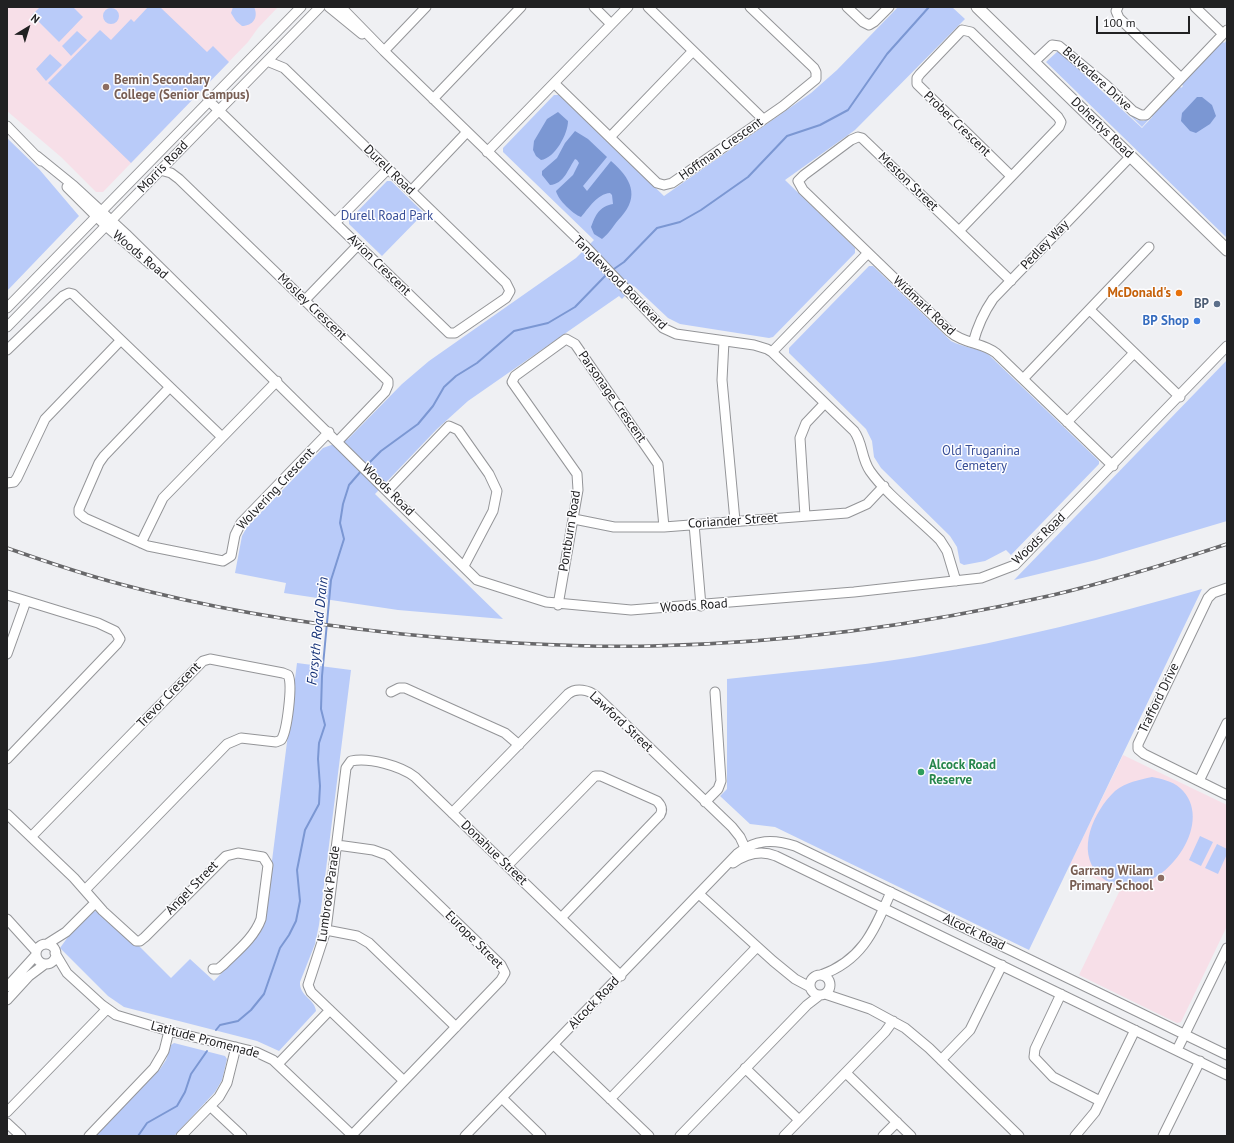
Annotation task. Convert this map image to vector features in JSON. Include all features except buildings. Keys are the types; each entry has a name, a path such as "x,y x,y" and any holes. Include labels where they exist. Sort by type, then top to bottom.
{"main road":[{"name":"Dohertys Road","path":"977,7 1227,250"}],"street":[{"name":"Morris Road","path":"7,308 300,7"},
{"name":"Morris Road","path":"8,325 320,7"},
{"name":"Tanglewood Boulevard","path":"329,7 384,51"},
{"name":"Tanglewood Boulevard","path":"341,7 487,152 586,247 651,316 671,333 761,346 772,352 858,436 867,466 884,486 940,540 948,550 956,581"},
{"path":"384,51 426,7"},
{"path":"433,99 521,7"},
{"path":"594,7 611,24"},
{"path":"487,152 628,7"},
{"path":"648,7 763,120"},
{"name":"Hoffman Crescent","path":"554,83 657,183 667,185 763,120 808,87 816,79 817,75 814,68 750,7"},
{"path":"847,7 863,22 869,24 874,22 889,7"},
{"path":"1118,7 1116,11 1119,18 1181,78"},
{"path":"1195,7 1225,32"},
{"name":"Prober Crescent","path":"968,30 1058,117 1061,122 1059,127 1011,176 920,88 916,81 920,74 960,32 968,30"},
{"name":"Belvedere Drive","path":"1034,62 1052,45 1059,46 1106,85 1133,111 1140,115 1148,113 1225,32"},
{"path":"280,48 279,55 284,68"},
{"path":"610,137 693,51"},
{"name":"Durell Road","path":"267,62 284,68 506,283 510,290"},
{"name":"Avion Crescent","path":"208,100 445,329 452,334 506,298 510,290"},
{"name":"Woods Road","path":"7,126 98,213 187,293 387,489 477,580 546,602 631,610 701,606 854,592 981,578 1015,565 1180,397 1227,346"},
{"path":"411,191 467,132"},
{"name":"Meston Street","path":"798,181 851,140 858,137 862,138 1011,281"},
{"name":"Pedley Way","path":"974,343 976,332 988,306 1130,156"},
{"name":"Mosley Crescent","path":"173,157 175,170 179,179"},
{"path":"335,223 388,169"},
{"name":"Mosley Crescent","path":"160,170 179,179 388,381 385,392 338,441"},
{"path":"959,231 1011,176"},
{"name":"Widmark Road","path":"798,181 803,190 954,336 990,348 1112,466"},
{"path":"305,300 358,245"},
{"path":"1023,379 1149,247"},
{"path":"772,352 868,253"},
{"path":"7,350 63,296 69,293 76,296 222,437"},
{"path":"1090,310 1180,397"},
{"name":"Parsonage Crescent","path":"512,382 515,376 566,339 575,344 658,464 664,527"},
{"path":"7,483 14,482 17,478 45,419 121,340"},
{"path":"724,341 722,380 735,521"},
{"path":"1068,422 1134,353"},
{"path":"141,543 163,498 276,381"},
{"name":"Pontburn Road","path":"512,382 577,474 578,490 574,519 558,604"},
{"name":"Wolvering Crescent","path":"170,388 99,463 80,504 79,513 85,518 154,548 223,561 231,556 235,534 242,523 329,432"},
{"path":"805,516 800,438 806,423 825,403"},
{"path":"387,489 449,426 458,430 489,474 496,491 493,511 464,566"},
{"name":"Coriander Street","path":"574,519 614,528 664,527 847,513 857,510 867,504 884,486"},
{"path":"694,524 701,606"},
{"name":"Trafford Drive","path":"1227,588 1211,594 1208,598 1138,744 1138,749 1144,754 1227,795"},
{"path":"7,595 98,623 115,631 120,639 117,644 7,759"},
{"path":"7,654 26,601"},
{"name":"Trevor Crescent","path":"31,837 203,661 210,659 288,675 290,686 284,735 281,740 276,742 241,738 227,744 85,890"},
{"path":"391,692 399,688 405,688 505,733 519,745"},
{"name":"Lawford Street","path":"452,813 570,692 590,691 735,831 746,852"},
{"path":"705,802 718,789 721,782 715,692"},
{"path":"1199,781 1227,723"},
{"name":"Donahue Street","path":"351,761 358,760 388,764 405,770 420,781 621,976"},
{"name":"Lumbrook Parade","path":"351,761 346,768 326,930 308,985 310,990 404,1081"},
{"path":"507,866 595,776 601,776 657,801 662,808 660,816 561,918"},
{"path":"7,814 85,890 95,903 66,932 38,947 36,953 7,987"},
{"name":"Alcock Road","path":"465,1136 621,976 737,854 746,852 770,841 782,842 795,846 1227,1055"},
{"name":"Europe Street","path":"337,846 373,850 387,856 504,969 505,973 501,980 352,1136"},
{"name":"Alcock Road","path":"746,852 765,853 776,856 1227,1075"},
{"name":"Angel Street","path":"95,903 130,937 138,941 145,936 222,858 230,854 238,853 261,856 266,861 268,866 261,919 252,935 223,965 218,969 213,969"},
{"path":"807,1005 814,983 838,968 867,943 891,892"},
{"path":"699,894 707,899 757,947 788,972 807,978 814,983"},
{"path":"7,919 20,932 36,953 39,961 47,963"},
{"path":"326,930 357,936 369,943 456,1027"},
{"path":"20,932 52,946 55,952"},
{"path":"7,1000 29,976 53,960 55,952 66,932"},
{"path":"610,1099 757,947"},
{"path":"1177,1050 1227,948"},
{"name":"Latitude Promenade","path":"55,952 68,973 107,1009 128,1020 236,1046 262,1054 278,1064 352,1136"},
{"name":"Latitude Promenade","path":"47,963 68,973"},
{"path":"941,1060 970,1030 1002,965"},
{"path":"680,1136 807,1005 828,991 829,984 838,968"},
{"path":"814,983 826,978 829,984 843,998"},
{"path":"814,983 814,994 843,998 893,1021 917,1038 1019,1136"},
{"path":"1061,994 1035,1049 1034,1057 1053,1077 1100,1101"},
{"path":"7,1112 107,1009"},
{"path":"278,1064 330,1010"},
{"path":"784,1136 885,1032 893,1021"},
{"path":"1075,1136 1091,1118 1135,1030"},
{"path":"89,1136 154,1068 164,1051 169,1031"},
{"path":"554,1045 649,1136"},
{"path":"181,1136 219,1097 227,1083 236,1046"},
{"path":"1163,1136 1200,1061"},
{"path":"746,1068 800,1120"},
{"path":"846,1073 911,1136"},
{"path":"502,1098 541,1136"},
{"path":"210,1106 242,1136"},
{"path":"883,1136 896,1122"},
{"path":"7,1123 21,1136"}],"shaded area":[{"name":"Bemin Secondary College (Senior Campus)","path":"7,7 278,7 258,28 248,42 103,192 96,192 61,157 7,111"},
{"path":"1197,97 1202,97 1212,105 1216,116 1210,124 1196,133 1190,131 1181,121 1182,113"},
{"path":"558,112 568,121 566,132 556,150 551,155 541,160 536,156 533,150 534,141 547,119"},
{"path":"575,131 588,139 607,157 583,186 587,191 611,161 624,174 631,188 630,202 627,209 602,239 594,234 591,227 601,209 613,204 612,195 610,193 601,196 581,217 566,206 557,195 556,191 573,175 579,163 577,160 575,159 562,179 555,184 550,185 542,175 542,171 557,158 565,143"},
{"name":"Garrang Wilam Primary School","path":"1123,755 1227,805 1227,926 1181,1022 1177,1023 1079,975 1120,890 1069,866"}],"green space":[{"path":"40,7 73,7 83,17 59,42 32,15"},
{"path":"148,7 160,7 207,52 213,46 229,62 131,163 48,83 100,30 111,40 131,19 134,22"},
{"path":"233,7 254,7 256,14 252,23 242,26 236,21 231,13"},
{"path":"898,7 952,7 965,19 855,130 785,180 855,248 855,253 773,337 769,338 680,324 668,318 634,286 622,299 619,296 468,401 437,429 375,494 503,619 398,610 284,593 286,583 235,573 242,536 247,527 323,448 348,439 402,384 429,361 576,258 594,240 503,152 503,148 554,95 559,95 664,196 811,93 837,70"},
{"path":"108,8 114,8 119,13 117,22 114,24 108,24 103,19 103,13"},
{"path":"77,31 87,40 71,56 62,46"},
{"path":"1227,40 1227,238 1046,62 1058,51 1100,84 1137,120 1144,121 1148,117 1150,118 1142,127 1100,86 1079,70 1142,128 1156,113 1152,117 1150,115 1179,85 1181,88 1183,86 1181,83 1222,41 1224,43"},
{"path":"50,54 62,65 46,81 36,69"},
{"path":"7,138 39,169 79,216 7,291"},
{"name":"Durell Road Park","path":"387,181 391,181 424,213 382,256 349,224 349,220"},
{"name":"Old Truganina Cemetery","path":"869,266 873,266 951,341 980,350 989,355 1099,461 1099,464 1011,555 1006,550 985,561 964,565 960,563 957,547 950,536 881,468 874,457 872,441 866,429 789,353 789,348"},
{"path":"1227,360 1227,521 1096,560 1014,580"},
{"name":"Alcock Road Reserve","path":"1202,589 1029,950 775,827 750,824 720,796 727,789 727,679 867,664 950,651 1023,636 1131,609"},
{"path":"297,663 351,670 319,925 315,944 300,982 302,991 313,1003 316,1011 279,1051 257,1041 124,1007 108,996 60,948 70,934 91,912 96,911 138,945 171,978 190,959 214,981 257,936 262,927 265,916"},
{"path":"1152,777 1170,782 1180,788 1191,805 1192,824 1186,844 1173,863 1156,877 1137,885 1117,885 1099,875 1092,865 1088,855 1090,832 1100,809 1115,791 1128,783"},
{"path":"1200,836 1213,842 1201,866 1189,860"},
{"path":"1217,844 1227,849 1227,854 1218,874 1205,868"},
{"path":"174,1043 225,1056 227,1059 222,1080 215,1092 174,1136 95,1136 160,1069 166,1060 171,1045"}],"waterway":[{"name":"Forsyth Road Drain","path":"611,271 624,262 657,228 680,222 701,210 748,177 787,136 820,125 848,110 887,54 929,7"},
{"name":"Forsyth Road Drain","path":"365,467 381,451 418,424 433,406 444,387 456,376 477,363 514,331 548,323 575,307 608,273"},
{"name":"Forsyth Road Drain","path":"216,1030 220,1025 238,1021 251,1010 264,994 280,948 296,921 300,901 297,870 305,830 319,804 319,743 325,725 321,709 322,676 331,580 344,539 340,523 343,504 349,485 362,470"},
{"name":"Forsyth Road Drain","path":"138,1136 147,1123 177,1106 185,1092 191,1074 207,1051"}],"railway":[{"path":"7,548 120,584 190,601 260,615 366,630 464,640 589,646 652,646 753,641 854,631 904,624 1004,606 1075,590 1227,544"}],"place":[{"name":"Bemin Secondary College (Senior Campus)","path":"106,87"},
{"name":"McDonald's","path":"1179,293"},
{"name":"BP","path":"1217,304"},
{"name":"BP Shop","path":"1197,321"},
{"name":"Alcock Road Reserve","path":"921,772"},
{"name":"Garrang Wilam Primary School","path":"1161,878"}]}
